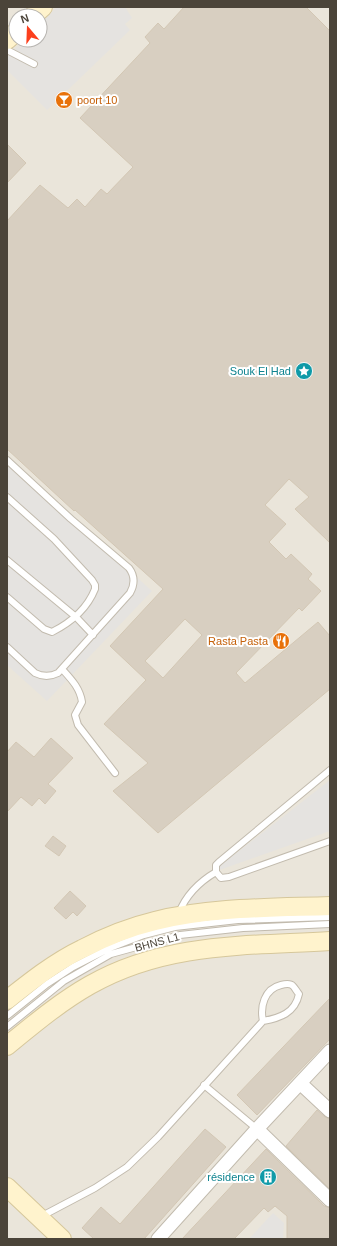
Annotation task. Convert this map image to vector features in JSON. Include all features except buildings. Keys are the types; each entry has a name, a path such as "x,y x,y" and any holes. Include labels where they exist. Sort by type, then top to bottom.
{"street":[{"path":"7,1000 44,972 81,949 119,932 156,921 178,916 211,912 330,906"},
{"path":"7,1046 50,1011 70,997 113,973 136,964 183,951 207,948 330,941"},
{"path":"158,1239 257,1129 330,1051"},
{"path":"300,1083 330,1111"},
{"path":"257,1129 330,1200"},
{"path":"7,1187 62,1239"}],"lane":[{"path":"7,50 34,64"},
{"path":"7,460 132,572 134,580 132,589 93,635 62,669 52,676 41,676 35,673 7,647"},
{"path":"7,497 54,539 94,585 93,593 76,617 61,628 52,632 44,629 7,597"},
{"path":"7,560 76,617 93,635"},
{"path":"62,669 76,685 81,695 82,702 75,715 78,725 115,773"},
{"path":"330,770 219,862 216,865 216,872 221,878 229,877 330,841"},
{"path":"178,916 183,903 192,890 207,877 216,872"},
{"name":"BHNS L1","path":"7,1016 47,984 73,967 110,948 144,935 175,927 238,920 330,917"},
{"name":"BHNS L1","path":"7,1027 64,981 111,954 180,935 243,928 330,924"},
{"path":"40,1218 95,1188 127,1167 158,1137 263,1021 277,1019 290,1011 295,1005 299,994 294,986 286,984 276,986 267,993 263,1003 263,1021"},
{"path":"204,1085 257,1129"}],"shaded area":[{"path":"7,7 330,7 330,1239 7,1239"},
{"path":"57,7 125,7 132,18 125,24 130,30 47,110 7,70 7,57 16,48 48,48 48,16"},
{"path":"7,460 152,591 47,701 7,665"},
{"path":"330,780 330,831 211,873"},
{"path":"273,1213 284,1223 283,1239 249,1239"}],"place":[{"name":"poort 10","path":"64,100"},
{"name":"Souk El Had","path":"304,371"},
{"name":"Rasta Pasta","path":"281,641"},
{"name":"résidence","path":"268,1177"}]}
